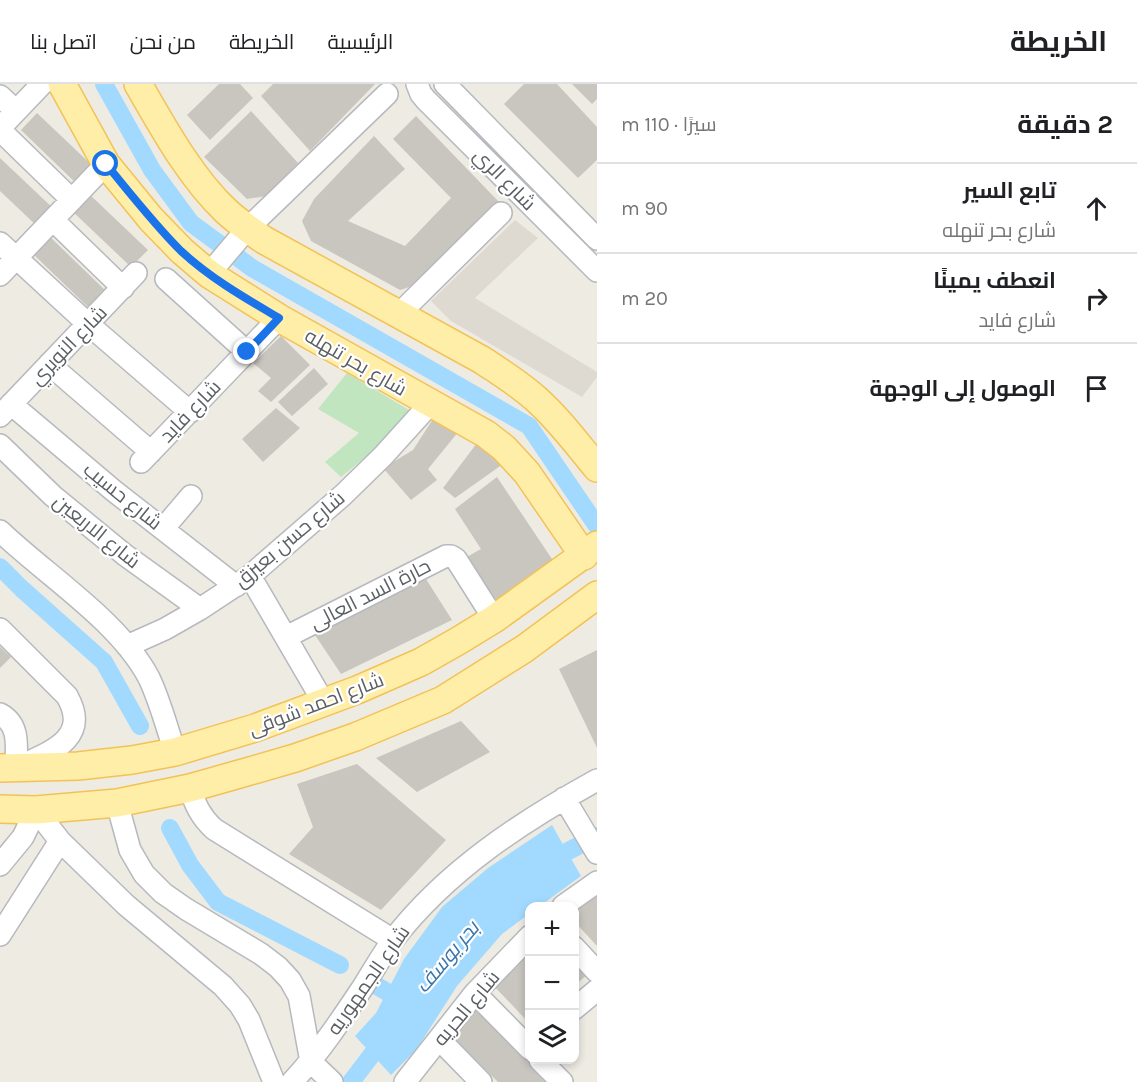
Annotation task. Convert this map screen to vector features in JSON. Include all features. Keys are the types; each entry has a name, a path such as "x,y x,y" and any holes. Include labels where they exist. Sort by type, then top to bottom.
{"main road":[{"name":"شارع بحر تنهله","path":"62,84 106,164 151,219 182,251 214,267 279,318 486,434 510,454 590,551"},
{"path":"138,84 198,178 243,233 264,240 482,360 516,382 537,399 597,468"},
{"name":"شارع احمد شوقى","path":"8,768 132,760 175,752 255,728 324,703 421,662 494,619 590,551"},
{"name":"شارع احمد شوقى","path":"0,809 36,810 117,803 190,788 295,758 355,737 443,700 595,601"},
{"path":"421,662 418,674 422,687 431,696 443,700"},
{"path":"389,677 402,683 409,694 409,706 404,716"}],"street":[{"path":"42,84 0,129 72,200"},
{"name":"شارع الري","path":"417,84 426,100 597,271"},
{"name":"شارع الري","path":"445,84 597,239"},
{"path":"214,267 243,233 387,94"},
{"path":"0,96 16,111"},
{"path":"0,275 106,164"},
{"path":"399,314 501,213"},
{"name":"شارع النويري","path":"5,410 129,280 53,220"},
{"path":"564,237 580,221"},
{"path":"0,243 88,324 190,412"},
{"path":"166,279 247,352"},
{"name":"شارع فايد","path":"49,364 146,457 279,318"},
{"name":"شارع حسن بعيزق","path":"127,646 165,629 243,581 343,495 383,456 430,404"},
{"name":"شارع حسيب","path":"5,410 106,483 163,529 243,581"},
{"name":"شارع الاربعين","path":"0,445 53,496 124,555 200,609"},
{"path":"163,529 191,496"},
{"path":"0,531 108,624 127,646 149,679 175,752"},
{"name":"حارة السد العالى","path":"286,637 446,556 456,559 494,619"},
{"path":"243,581 286,637 324,703"},
{"path":"0,629 67,696 74,714 71,733 58,748 8,768"},
{"path":"0,714 10,722 16,736 8,768"},
{"name":"شارع الجمهوريه","path":"291,1082 310,1062 345,1014 393,940 454,874 492,845 564,798 597,780"},
{"path":"190,788 198,810 214,829 393,940"},
{"path":"564,798 597,852"},
{"path":"117,803 130,850 144,874 163,893 261,954 290,980 299,996 303,1010 310,1062 332,1082"},
{"path":"0,865 23,837 36,810 60,841 126,905 223,986 240,1005 249,1020 273,1082"},
{"path":"0,935 60,841"},
{"path":"569,902 597,882"},
{"name":"شارع الحريه","path":"405,1082 475,993 525,941"},
{"path":"579,952 597,972"},
{"path":"579,1005 597,990"},
{"path":"475,993 525,1044"},
{"path":"439,1039 481,1082"},
{"path":"545,1064 562,1082"}],"shaded area":[{"path":"515,220 538,238 475,298 597,372 597,377 582,397 451,321 431,301"}],"green space":[{"path":"347,373 409,410 379,446 341,477 325,462 359,433 318,409"}],"water":[{"path":"552,825 581,876 545,902 525,902 525,917 502,934 457,986 416,1050 391,1075 355,1036 376,1013 404,959 442,907 488,868"}],"building":[{"path":"219,84 240,84 253,98 210,140 187,115"},
{"path":"273,84 375,84 310,151 261,96"},
{"path":"524,84 557,84 597,127 597,160 578,178 504,104"},
{"path":"572,84 597,84 597,99 592,104"},
{"path":"251,111 298,163 266,196 247,199 204,157"},
{"path":"37,113 98,171 81,188 21,130"},
{"path":"416,116 500,203 422,283 400,290 311,241 302,221 314,199 374,136 405,169 348,221 405,246 451,198 393,139"},
{"path":"0,158 56,211 39,228 0,191"},
{"path":"87,192 148,250 131,267 70,209"},
{"path":"46,233 107,292 90,309 30,251"},
{"path":"281,336 310,365 271,402 258,391 271,378 253,363"},
{"path":"314,368 328,384 292,416 278,402"},
{"path":"276,408 300,428 263,462 242,439"},
{"path":"435,416 459,431 428,469 437,480 411,500 383,468 413,450"},
{"path":"477,443 503,464 455,498 443,488"},
{"path":"497,477 556,565 500,605 465,558 481,549 455,509"},
{"path":"426,579 452,620 341,674 313,632"},
{"path":"0,647 11,657 0,668"},
{"path":"597,650 597,748 559,669"},
{"path":"461,721 490,752 417,792 376,758"},
{"path":"357,764 446,840 381,910 289,854 313,827 297,784"},
{"path":"597,893 597,946 579,926 579,905"},
{"path":"525,953 525,1019 491,983"},
{"path":"579,964 588,974 579,982"},
{"path":"481,1002 525,1049 525,1064 539,1064 555,1082 498,1082 451,1035"}],"waterway":[{"path":"104,84 152,170 191,223 252,268 529,426 597,526"},
{"path":"0,567 104,662 140,726"},
{"path":"170,828 190,865 218,902 340,965"},
{"name":"بحر يوسف","path":"546,864 597,836"},
{"path":"372,983 409,1005"},
{"name":"بحر يوسف","path":"351,1082 386,1036"}],"route":[{"path":"106,164 151,219 182,251 209,274 279,318 247,352"}]}
